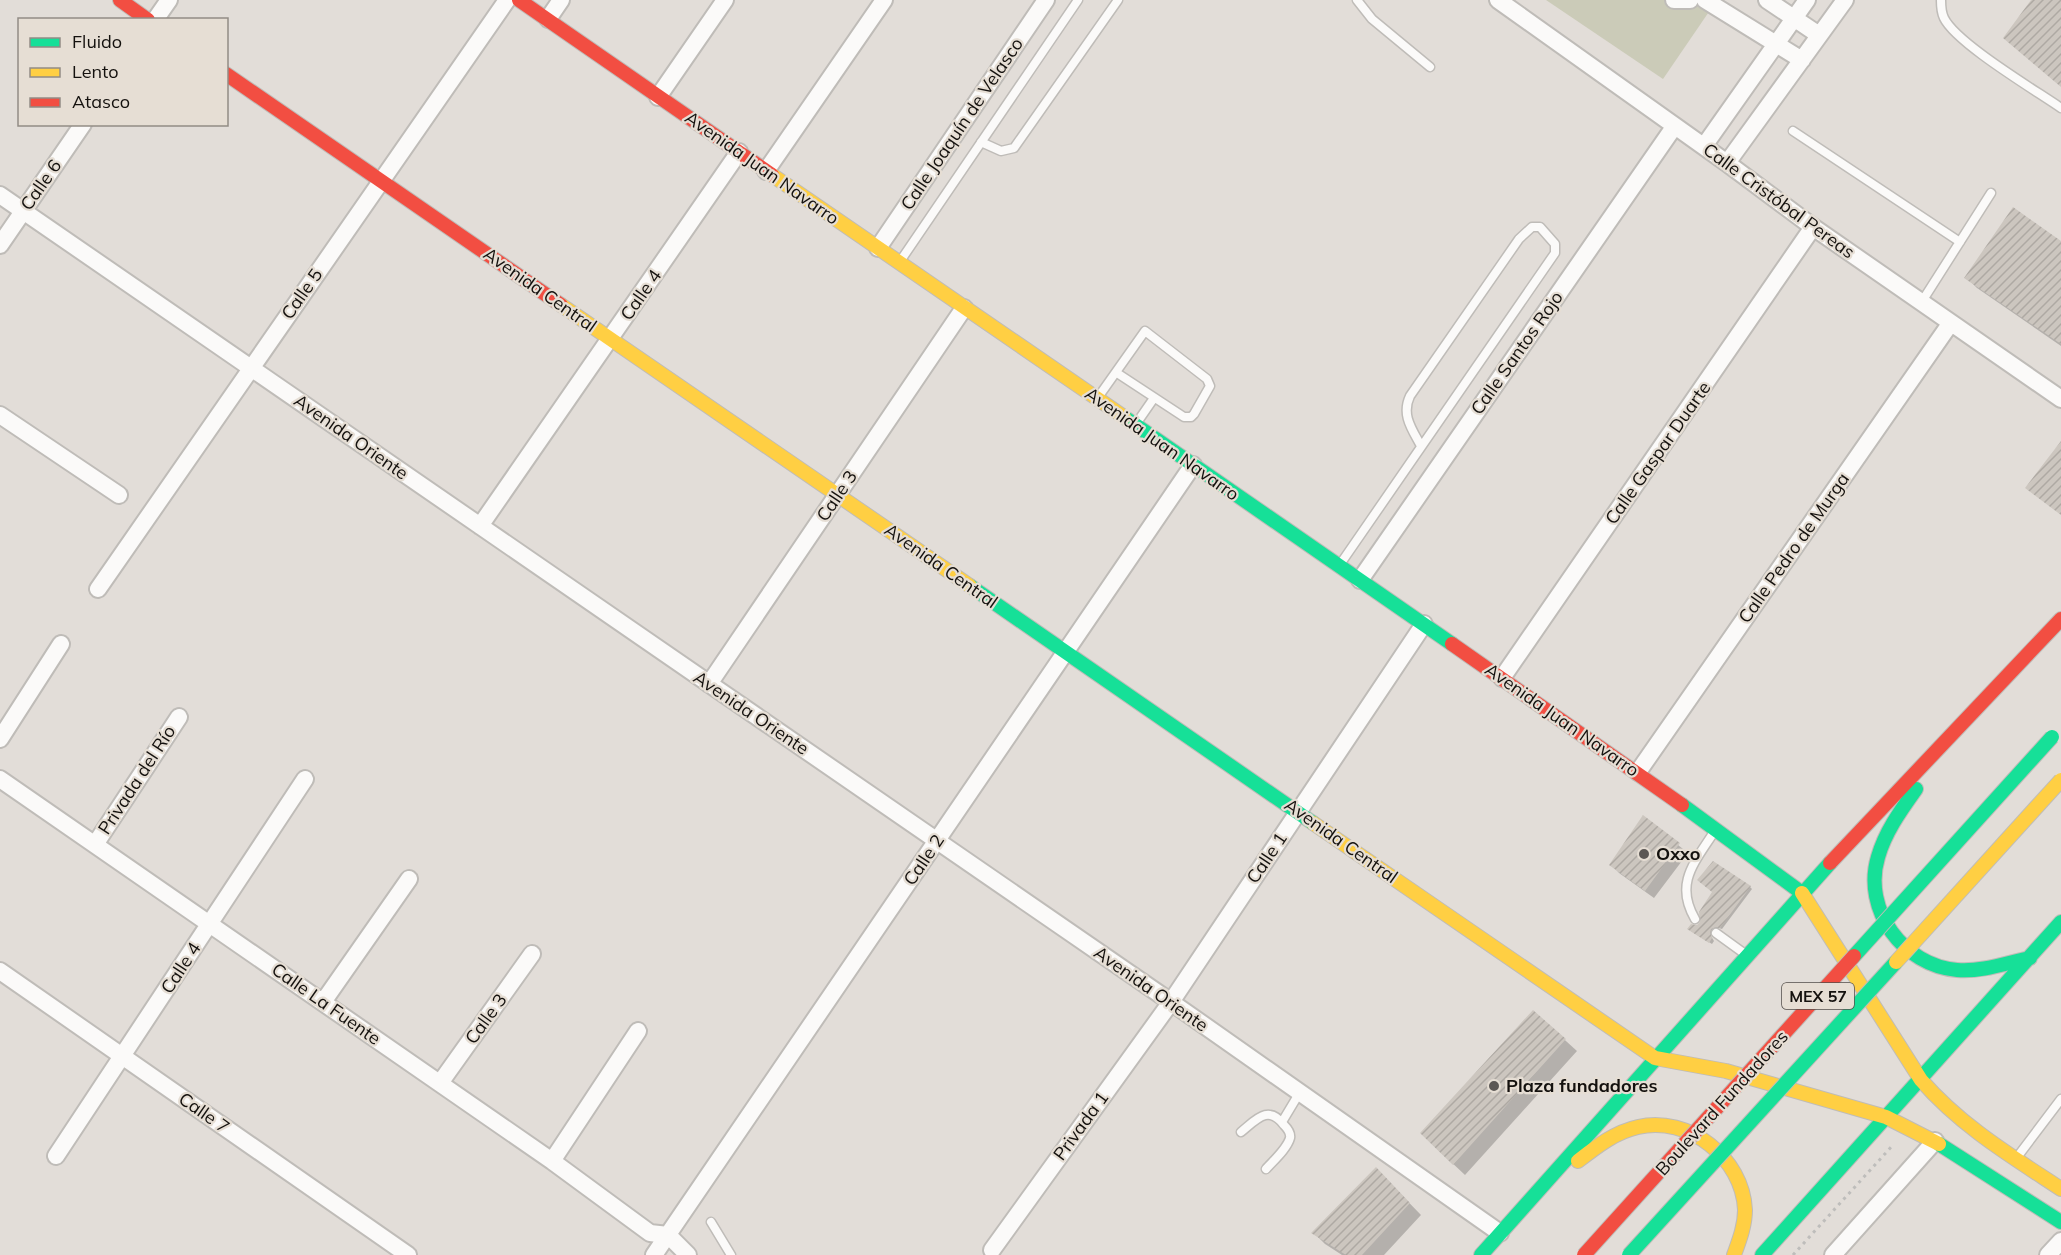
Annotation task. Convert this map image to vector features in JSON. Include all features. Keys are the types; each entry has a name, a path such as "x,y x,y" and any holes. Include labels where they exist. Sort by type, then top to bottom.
{"main road":[{"path":"120,0 145,18"},
{"name":"Avenida Juan Navarro","path":"519,0 1638,772 1802,893"},
{"name":"Avenida Central","path":"228,75 1655,1058"},
{"path":"1480,1255 1748,957 1802,893 2061,619"},
{"path":"1957,730 1881,844 1874,871 1876,898 1886,922 1904,948 1928,963 1959,970 2030,958"},
{"name":"Boulevard Fundadores","path":"1584,1255 2052,737"},
{"name":"Boulevard Fundadores","path":"1629,1255 2061,780"},
{"path":"1802,893 1921,1080 1968,1128 2061,1188"},
{"path":"1762,1255 2061,922"},
{"path":"1655,1058 1726,1071 1886,1117 1935,1141 2061,1222"},
{"path":"1532,1197 1615,1135 1645,1125 1675,1126 1698,1135 1720,1152 1736,1176 1744,1202 1743,1232 1734,1255"}],"street":[{"path":"156,18 169,0"},
{"name":"Calle 5","path":"98,589 507,0"},
{"path":"548,19 561,0"},
{"path":"658,97 725,0"},
{"path":"766,171 884,0"},
{"name":"Calle Joaquín de Velasco","path":"878,248 1046,0"},
{"name":"Calle Cristóbal Pereas","path":"1498,0 1674,127 1704,146 1813,227 2061,399"},
{"path":"1674,0 1690,0"},
{"path":"1705,0 1802,60"},
{"path":"1767,0 1820,35"},
{"path":"1704,146 1807,0"},
{"path":"1727,163 1845,0"},
{"name":"Calle 6","path":"0,245 82,126"},
{"name":"Calle Santos Rojo","path":"1360,580 1674,127"},
{"name":"Calle 4","path":"480,526 739,153"},
{"name":"Avenida Oriente","path":"0,195 1171,1002 1500,1233"},
{"name":"Calle Gaspar Duarte","path":"1502,678 1813,227"},
{"name":"Calle 3","path":"709,684 964,308"},
{"name":"Calle Pedro de Murga","path":"1638,772 1950,324"},
{"path":"0,415 119,495"},
{"name":"Calle 2","path":"658,1253 668,1235 1193,465"},
{"name":"Calle 1","path":"1171,1002 1424,624"},
{"path":"0,739 61,644"},
{"name":"Privada del Río","path":"96,843 179,717"},
{"name":"Calle La Fuente","path":"0,779 96,843 552,1161 650,1233 668,1235"},
{"name":"Calle 4","path":"56,1156 305,779"},
{"path":"323,1002 409,879"},
{"name":"Calle 3","path":"440,1083 532,954"},
{"name":"Calle 7","path":"0,971 401,1253"},
{"name":"Privada 1","path":"992,1250 1171,1002"},
{"path":"552,1161 638,1031"},
{"path":"1833,1255 1935,1141"},
{"name":"Calle La Fuente","path":"650,1233 658,1253"},
{"path":"668,1235 688,1255"},
{"path":"2048,1255 2061,1241"}],"lane":[{"path":"899,262 1078,0"},
{"path":"981,142 1001,151 1014,148 1118,0"},
{"path":"1357,0 1372,19 1430,67"},
{"path":"1941,0 1944,19 1967,43 2061,108"},
{"path":"1792,131 1960,242"},
{"path":"1921,303 1991,193"},
{"path":"1339,566 1555,253 1555,244 1540,227 1532,227 1519,239 1410,396 1405,413 1421,446"},
{"path":"1097,399 1145,331 1209,382 1209,390 1194,414 1188,418 1117,373"},
{"path":"1135,425 1154,398"},
{"path":"1695,919 1686,898 1685,885 1690,869 1716,829"},
{"path":"1716,933 1748,957"},
{"path":"1282,1122 1300,1092"},
{"path":"2016,1159 2061,1099"},
{"path":"1240,1132 1266,1114 1271,1114 1282,1122 1289,1131 1289,1139 1266,1169"},
{"path":"711,1222 731,1255"}],"green space":[{"path":"1546,0 1717,0 1663,79"}],"building":[{"path":"2031,0 2061,0 2061,87 2003,38"},
{"path":"2013,207 2061,241 2061,344 1964,278"},
{"path":"2061,441 2061,515 2025,488"},
{"name":"Oxxo","path":"1643,815 1680,843 1645,891 1609,865"},
{"path":"1713,861 1751,886 1720,928 1711,929 1712,938 1709,943 1687,929 1691,924 1697,925 1700,922 1699,912 1712,892 1697,880"},
{"name":"Plaza fundadores","path":"1533,1010 1566,1039 1453,1165 1420,1133"},
{"path":"1376,1167 1410,1203 1362,1255 1346,1255 1311,1233"}],"traffic: fast":[{"path":"1124,417 1452,644"},
{"path":"970,586 1313,823"},
{"path":"1854,956 2052,737"},
{"path":"1916,789 1889,830 1878,857 1875,877 1876,896 1882,915 1892,932 1904,946 1920,958 1938,966 1957,970 1985,968 2030,958"},
{"path":"1682,805 1802,893"},
{"path":"1481,1255 1830,863"},
{"path":"1762,1255 2061,922"},
{"path":"1629,1255 1896,962"},
{"path":"1939,1144 2061,1222"}],"traffic: slow":[{"path":"772,175 1124,417"},
{"path":"561,305 970,586"},
{"path":"1896,962 2061,780"},
{"path":"1313,823 1655,1058"},
{"path":"1802,893 1921,1080 1936,1097 1970,1126 2061,1189"},
{"path":"1655,1058 1726,1071 1886,1117 1939,1144"},
{"path":"1578,1161 1614,1136 1638,1127 1657,1125 1693,1134 1710,1145 1723,1158 1734,1173 1742,1191 1745,1216 1734,1255"}],"traffic: jam":[{"path":"120,0 145,18"},
{"path":"519,0 772,175"},
{"path":"228,75 561,305"},
{"path":"1830,863 2061,619"},
{"path":"1452,644 1682,805"},
{"path":"1584,1255 1854,956"}],"place":[{"name":"Oxxo","path":"1644,854"},
{"name":"Plaza fundadores","path":"1494,1086"}]}
